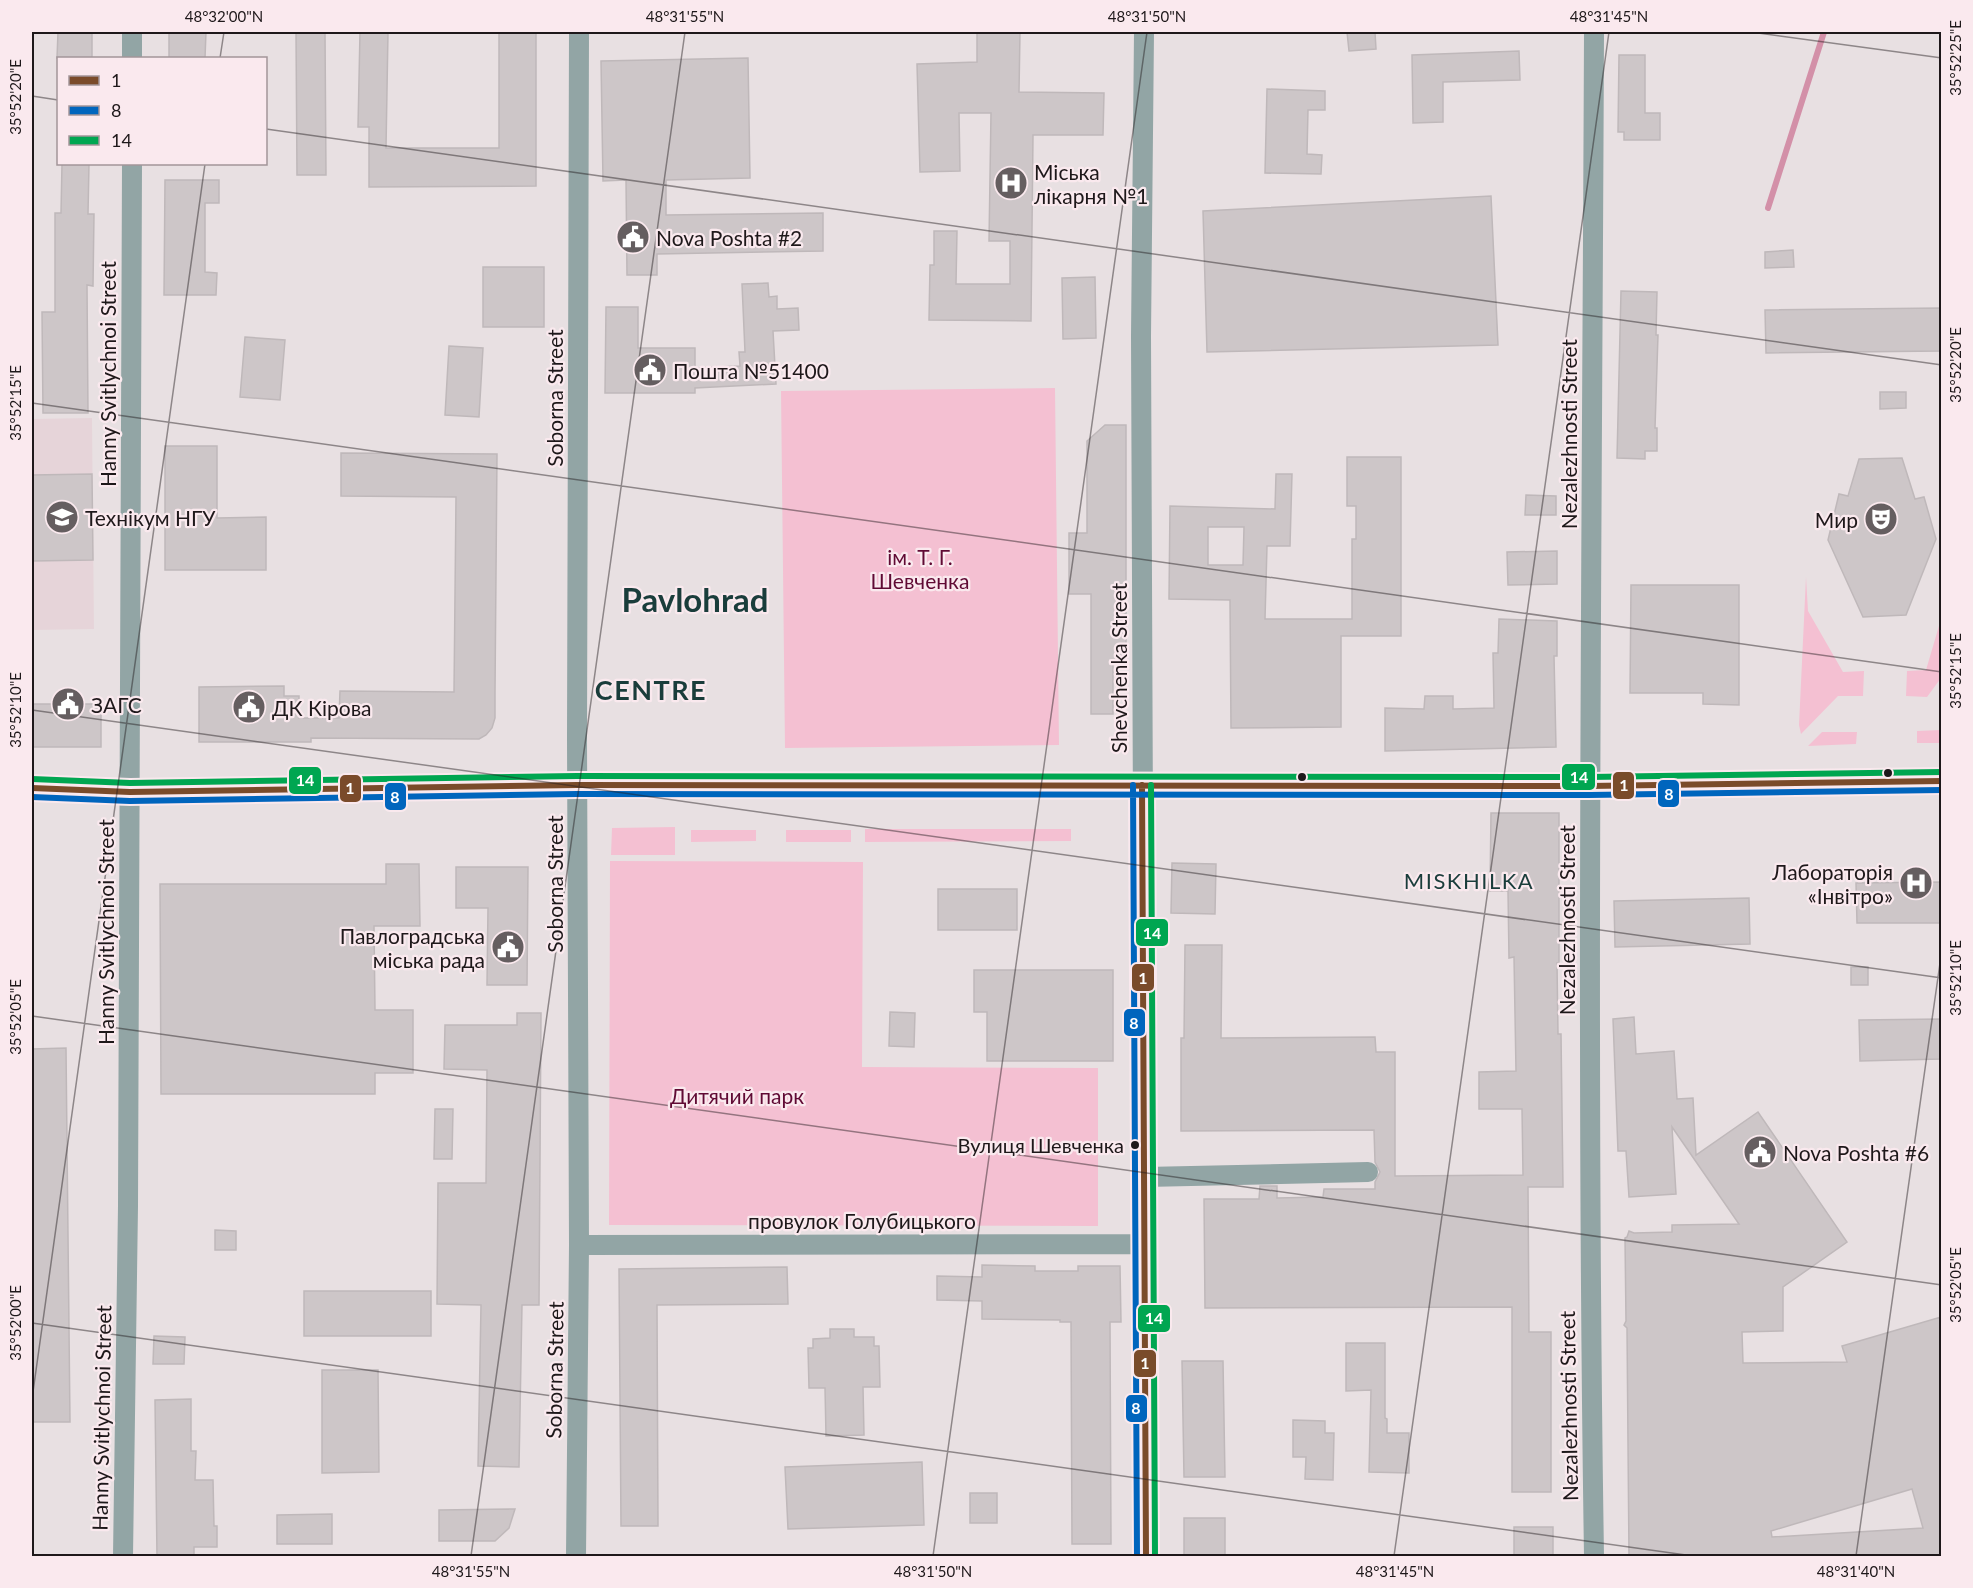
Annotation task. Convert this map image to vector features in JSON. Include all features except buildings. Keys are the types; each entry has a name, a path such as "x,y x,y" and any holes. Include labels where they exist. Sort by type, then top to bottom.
{"street":[{"path":"132,32 132,57"},
{"name":"Soborna Street","path":"576,1557 579,1245 577,785 579,32"},
{"name":"Shevchenka Street","path":"1144,32 1141,336 1146,1557"},
{"name":"Nezalezhnosti Street","path":"1594,32 1589,786 1594,1557"},
{"name":"Hanny Svitlychnoi Street","path":"123,1557 128,1206 132,165"},
{"path":"32,788 130,792 577,785 1589,786 1941,780"},
{"path":"1144,1177 1368,1172"},
{"name":"провулок Голубицького","path":"579,1245 1145,1244"}],"shaded area":[{"name":"Технікум НГУ","path":"92,418 94,629 32,630 32,419"}],"green space":[{"name":"ім. Т. Г. Шевченка","path":"1055,388 1059,745 785,748 781,391"},
{"path":"1806,577 1808,611 1843,672 1864,671 1863,696 1838,696 1801,734 1799,725"},
{"path":"1941,619 1941,678 1927,697 1906,696 1907,671 1926,670"},
{"path":"1941,730 1941,743 1917,743 1917,731"},
{"path":"1822,732 1857,732 1856,744 1808,746"},
{"path":"675,827 675,855 611,855 612,828"},
{"path":"865,829 1071,829 1071,841 865,842"},
{"path":"691,830 756,830 756,841 691,842"},
{"path":"786,830 851,830 851,842 786,842"},
{"name":"Дитячий парк","path":"610,861 863,862 862,1067 1098,1068 1098,1226 609,1225"}],"waterway":[{"path":"1768,208 1824,32"}],"transit line":[{"name":"14","path":"32,779 130,783 577,776 1589,777 1942,772"},
{"name":"1","path":"32,788 130,792 577,785 1589,786 1942,781"},
{"name":"8","path":"1133,785 1137,1556"},
{"name":"1","path":"1142,785 1146,1556"},
{"name":"14","path":"1151,785 1155,1556"},
{"name":"8","path":"32,797 130,801 577,794 1589,795 1942,790"}],"place":[{"name":"Міська лікарня №1","path":"1011,183"},
{"name":"Nova Poshta #2","path":"633,237"},
{"name":"Пошта №51400","path":"650,370"},
{"name":"Технікум НГУ","path":"62,517"},
{"name":"Мир","path":"1881,519"},
{"name":"ЗАГС","path":"68,704"},
{"name":"ДК Кірова","path":"249,707"},
{"name":"Лабораторія «Інвітро»","path":"1916,883"},
{"name":"Павлоградська міська рада","path":"508,947"},
{"name":"Вулиця Шевченка","path":"1135,1145"},
{"name":"Nova Poshta #6","path":"1760,1152"}],"district":[{"name":"Pavlohrad","path":"695,599"},
{"name":"CENTRE","path":"651,689"},
{"name":"MISKHILKA","path":"1469,880"}]}
